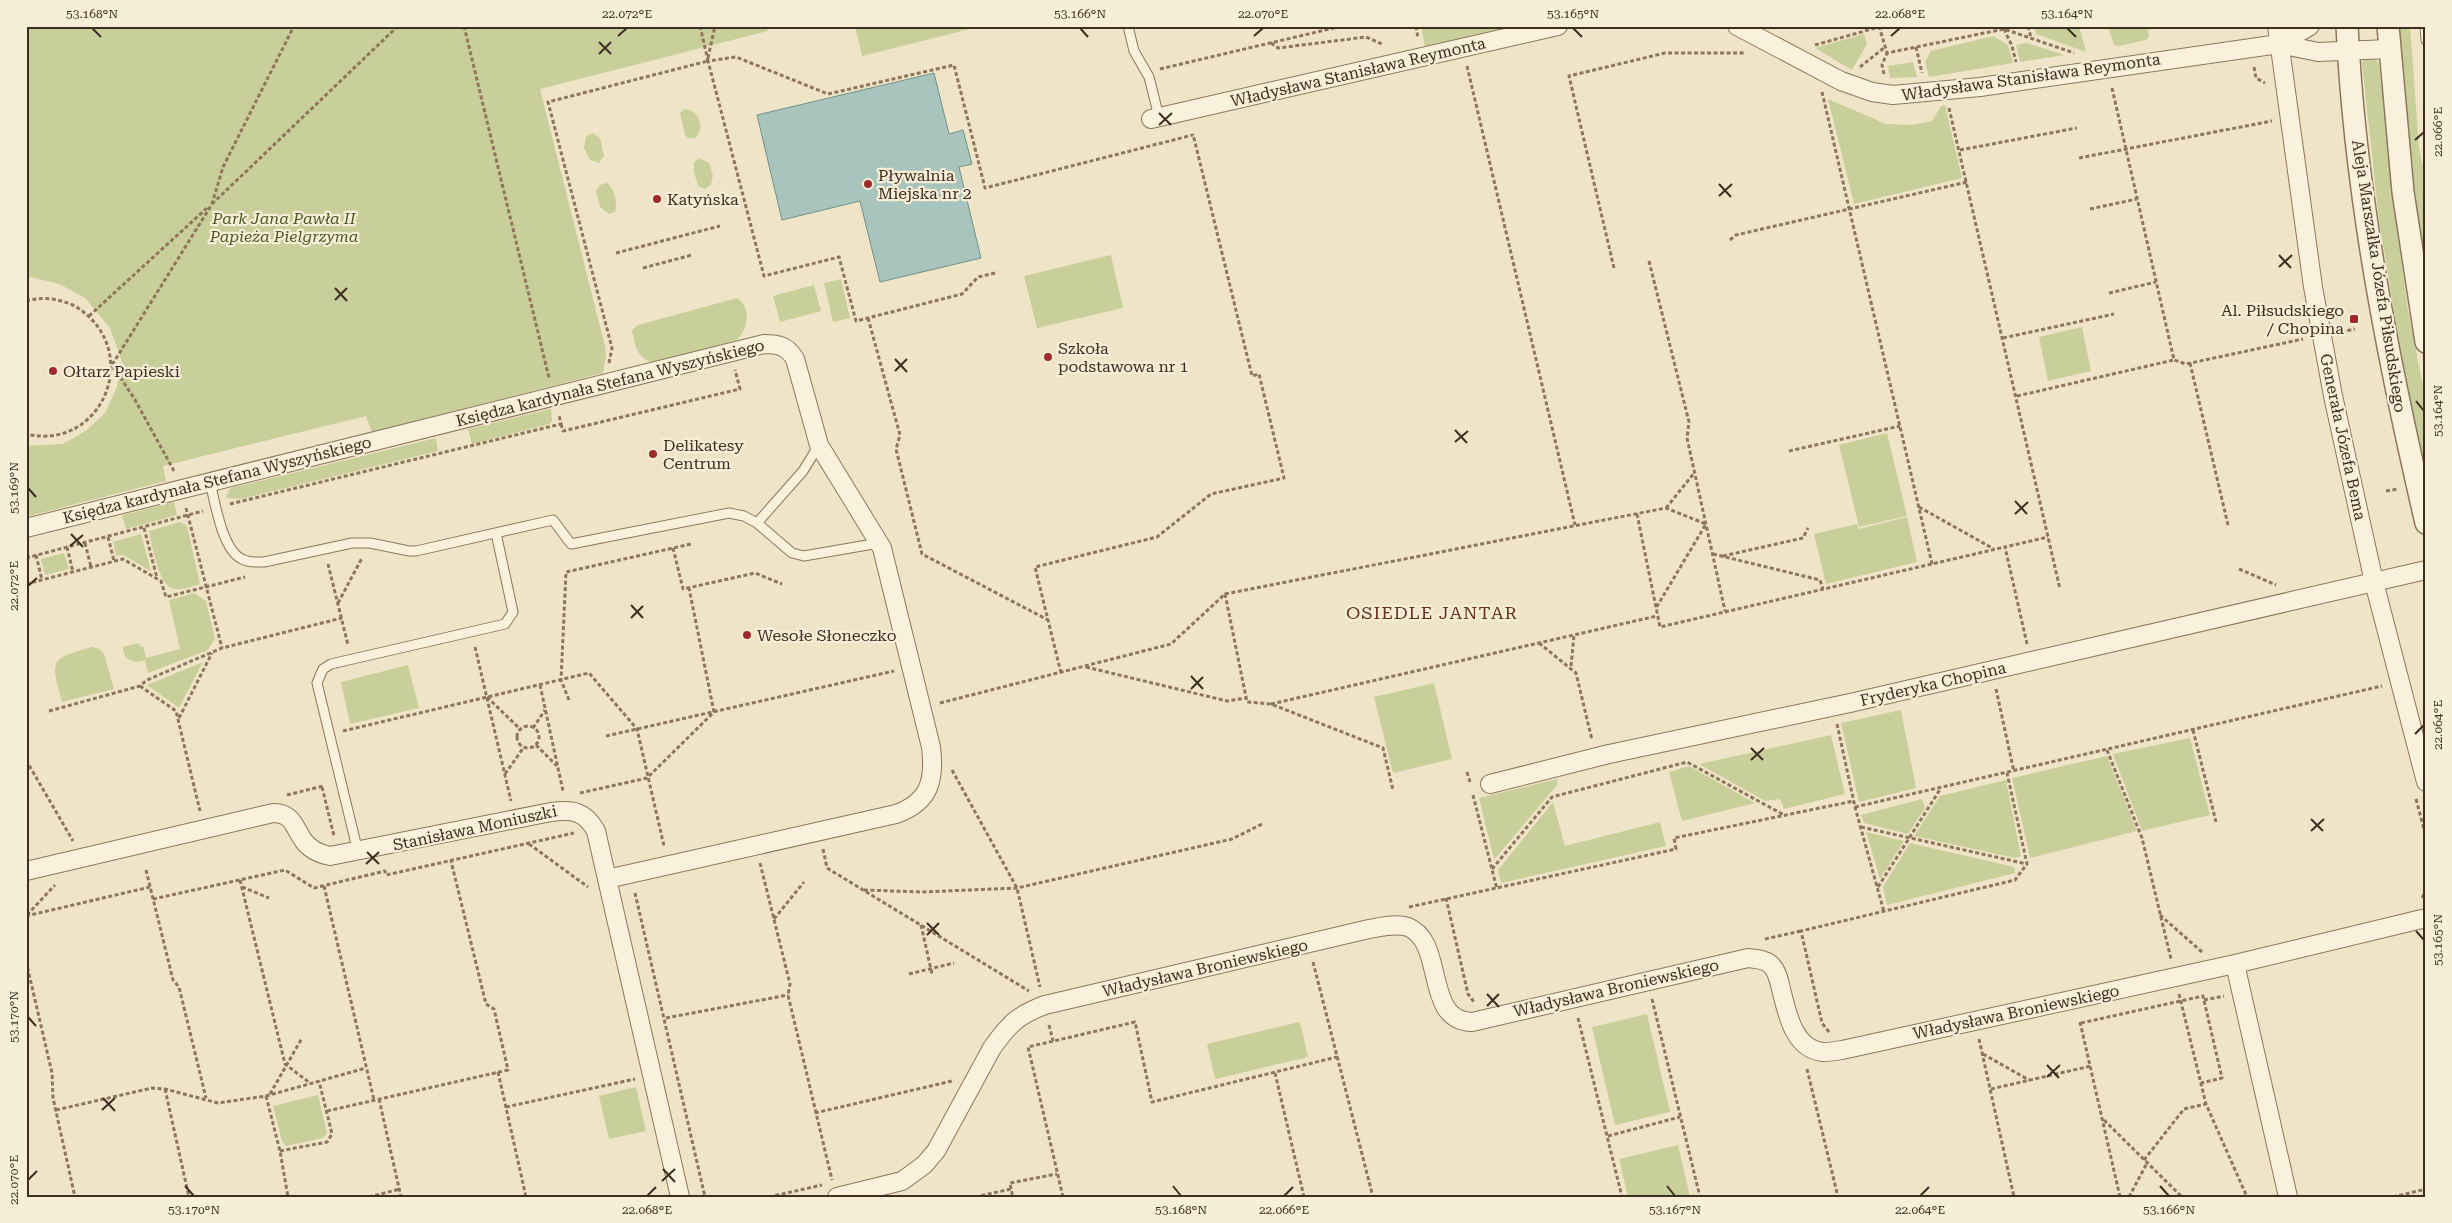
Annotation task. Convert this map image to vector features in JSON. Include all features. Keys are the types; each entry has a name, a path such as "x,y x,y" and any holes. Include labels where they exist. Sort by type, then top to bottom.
{"street":[{"name":"Władysława Stanisława Reymonta","path":"1155,118 1558,26"},
{"name":"Władysława Stanisława Reymonta","path":"1737,26 1824,73 1872,92 1893,96 2279,44 2318,52 2389,49"},
{"name":"Generała Józefa Bema","path":"2277,26 2322,335 2335,405 2374,582 2426,782"},
{"name":"Władysława Stanisława Reymonta","path":"2279,44 2310,26"},
{"name":"Aleja Marszałka Józefa Piłsudskiego","path":"2347,26 2358,150 2378,294 2404,428 2426,523"},
{"path":"2388,26 2404,192 2426,342"},
{"name":"Księdza kardynała Stefana Wyszyńskiego","path":"26,528 764,344 778,344 789,350 795,359 819,445 879,542 931,746 933,773 925,794 907,810 896,814 607,879"},
{"name":"Fryderyka Chopina","path":"1490,784 1610,754 1833,707 2426,570"},
{"name":"Stanisława Moniuszki","path":"26,871 273,813 282,813 291,818 304,841 321,854 330,856 568,810 583,815 594,828 607,879 680,1197"},
{"name":"Władysława Broniewskiego","path":"835,1190 902,1181 924,1166 936,1151 992,1048 1004,1031 1040,1000 1369,929 1406,926 1415,931 1424,940 1442,1000 1457,1020 1463,1022 1472,1022 1748,958 1760,959 1770,964 1777,974 1790,1025 1801,1040 1822,1052 1842,1050 2235,964 2426,918"},
{"path":"2235,964 2288,1197"}],"lane":[{"name":"Władysława Stanisława Reymonta","path":"1128,26 1134,51 1149,77 1155,118"},
{"path":"2424,26 2426,40"},
{"path":"757,522 804,472 819,445"},
{"path":"210,482 226,541 240,559 250,562 264,562 352,543 370,543 409,552 553,520 571,544 729,513 744,516 757,522 792,554 804,556 879,542"},
{"path":"358,852 317,683 323,669 331,664 472,633 504,624 513,612 496,533"}],"path":[{"path":"26,434 44,436 64,432 90,418 106,396 112,365 212,204 223,167 294,26"},
{"path":"89,316 212,204 398,26"},
{"path":"464,26 553,396 564,431 740,389 731,352"},
{"path":"700,26 764,276 838,256 856,321 962,294 978,277 995,273"},
{"path":"708,61 715,26"},
{"path":"1158,70 1342,26"},
{"path":"1416,26 1419,44"},
{"path":"1814,45 1879,26 1887,53 1882,65 1884,74"},
{"path":"2028,26 2031,38"},
{"path":"2004,29 2014,54"},
{"path":"1887,53 2004,29 2075,54"},
{"path":"1270,43 1278,48 1366,36 1371,37 1386,47"},
{"path":"1862,64 1885,47"},
{"path":"1916,47 1922,73"},
{"path":"1463,48 1575,525"},
{"path":"1614,268 1569,76 1665,53 1747,53"},
{"path":"606,368 611,358 612,348 548,102 708,61 736,57 828,94 954,65 985,188 1193,135"},
{"path":"2108,67 2174,360"},
{"path":"1824,73 1820,83 1932,564"},
{"path":"1945,90 2017,396 2060,590"},
{"path":"2079,158 2276,120"},
{"path":"1960,150 2078,128"},
{"path":"1061,674 1035,567 1157,537 1211,494 1284,478 1258,374 1252,376 1192,129"},
{"path":"1730,240 1736,235 1967,182"},
{"path":"2090,209 2137,199"},
{"path":"616,253 720,226"},
{"path":"643,268 692,255"},
{"path":"1649,261 1689,422 1687,438 1725,612"},
{"path":"2109,293 2156,282"},
{"path":"26,301 48,298 70,304 89,316 97,324 108,343 112,365 134,398 167,457 181,489 222,648"},
{"path":"2003,338 2114,314"},
{"path":"868,318 900,435 896,449 922,554 1048,620"},
{"path":"2017,396 2174,360 2190,363 2355,329"},
{"path":"2190,363 2228,525"},
{"path":"26,558 217,507 561,424"},
{"path":"1789,451 1900,426"},
{"path":"1666,508 1695,472"},
{"path":"1919,506 1995,549"},
{"path":"930,705 1061,674 1171,644 1225,594 1666,508 1706,524"},
{"path":"1636,514 1660,626 2048,537"},
{"path":"1656,608 1706,524"},
{"path":"144,528 157,578"},
{"path":"1723,556 1803,538 1808,528"},
{"path":"108,537 114,561"},
{"path":"85,543 90,567"},
{"path":"338,604 370,543"},
{"path":"569,700 561,680 566,572 692,544"},
{"path":"67,547 73,572"},
{"path":"2005,547 2028,649"},
{"path":"673,548 683,589 754,573 782,584"},
{"path":"324,549 352,659"},
{"path":"1713,554 1820,580 1823,589"},
{"path":"36,555 42,580"},
{"path":"26,584 123,559 161,581 166,597 253,575"},
{"path":"2238,569 2280,586"},
{"path":"688,588 714,712"},
{"path":"1225,594 1247,702 1270,704 1383,748 1393,790"},
{"path":"1270,704 1657,616"},
{"path":"49,711 140,686 146,680 222,648 342,618"},
{"path":"472,633 512,807"},
{"path":"1571,667 1574,635"},
{"path":"1539,643 1571,667 1576,673 1592,740 1583,742"},
{"path":"179,719 212,653"},
{"path":"1085,667 1227,701 1246,698"},
{"path":"606,736 902,669"},
{"path":"1992,670 2014,772"},
{"path":"329,734 589,673 638,729 665,851"},
{"path":"540,685 564,797"},
{"path":"1855,807 2387,685"},
{"path":"140,686 176,711 200,815"},
{"path":"487,697 521,730"},
{"path":"1833,707 1855,807 1884,912"},
{"path":"533,728 545,710"},
{"path":"648,778 714,712"},
{"path":"527,727 533,728 539,737 536,745 532,748 524,747 518,740 521,730 527,727"},
{"path":"2193,730 2216,822"},
{"path":"536,745 558,767"},
{"path":"505,774 524,747"},
{"path":"2107,750 2142,838 2172,963"},
{"path":"26,760 74,844"},
{"path":"1492,869 1552,797 1687,762 1784,816"},
{"path":"949,763 1016,888 1040,1000 1053,1041"},
{"path":"1467,772 1497,889"},
{"path":"1762,940 2015,880 2026,864 2007,773"},
{"path":"1878,888 1941,788"},
{"path":"864,890 921,892 1016,888 1232,839 1262,824"},
{"path":"1861,827 2026,864"},
{"path":"821,840 827,868 1040,1000"},
{"path":"326,1111 508,1070 494,1009 486,1004 451,861"},
{"path":"146,870 173,980 179,987 206,1099"},
{"path":"26,916 60,879"},
{"path":"240,880 285,1064 311,1083"},
{"path":"774,919 804,882"},
{"path":"324,886 374,1100"},
{"path":"26,916 150,887"},
{"path":"242,887 269,898"},
{"path":"634,889 657,993 666,1018 705,1197"},
{"path":"1446,898 1468,994 1472,1000 1481,1003"},
{"path":"2160,915 2206,956"},
{"path":"921,925 932,974"},
{"path":"1801,931 1822,1023 1834,1035"},
{"path":"1308,943 1373,1197"},
{"path":"26,961 52,1073 56,1110 75,1197"},
{"path":"909,974 954,963"},
{"path":"1648,981 1700,1197"},
{"path":"666,1018 788,995"},
{"path":"2080,1023 2203,996 2222,1078 2201,1083"},
{"path":"1574,999 1622,1197"},
{"path":"2075,999 2120,1197"},
{"path":"2182,1000 2206,1104 2247,1197"},
{"path":"1975,1021 2014,1197"},
{"path":"1063,1197 1028,1047 1135,1022 1152,1102 1338,1057"},
{"path":"270,1094 285,1064 302,1038"},
{"path":"1801,1040 1838,1197"},
{"path":"1982,1054 2029,1080"},
{"path":"1991,1089 2091,1066"},
{"path":"56,1110 139,1090 165,1089 218,1103 266,1096 366,1068"},
{"path":"498,1072 526,1197"},
{"path":"1275,1073 1304,1197"},
{"path":"506,1107 640,1078"},
{"path":"815,1113 960,1079"},
{"path":"280,1151 327,1142 332,1134 319,1081"},
{"path":"165,1089 189,1197"},
{"path":"266,1096 280,1151 288,1197"},
{"path":"379,1099 402,1197"},
{"path":"2129,1197 2146,1162 2184,1109 2206,1104"},
{"path":"1608,1136 1680,1116"},
{"path":"2103,1120 2182,1197"},
{"path":"1013,1197 1010,1183 1057,1174"},
{"path":"369,1197 400,1189"},
{"path":"976,1197 1011,1189"},
{"path":"2393,1197 2426,1189"},
{"path":"769,1197 835,1190"}],"green space":[{"name":"Park Jana Pawła II Papieża Pielgrzyma","path":"26,26 767,26 768,31 540,89 605,346 606,356 603,373 372,432 366,416 163,466 166,481 29,516 26,505 26,446 63,444 87,430 105,413 116,389 123,365 110,328 85,298 59,284 26,276"},
{"path":"855,26 982,26 862,56"},
{"path":"1421,26 1517,26 1425,47"},
{"path":"2034,26 2079,26 2086,52 2036,34"},
{"path":"2108,26 2148,26 2149,37 2146,40 2119,46 2114,45"},
{"path":"2399,26 2410,26 2419,147 2422,163 2426,167 2426,270 2413,181"},
{"path":"1864,34 1867,44 1852,70 1815,48"},
{"path":"1993,36 2008,45 2013,63 1929,77 1925,62 1931,51"},
{"path":"2027,43 2065,55 2020,62 2016,45"},
{"path":"2374,57 2379,64 2394,208 2408,310 2426,402 2426,473 2402,360 2379,220 2362,63 2365,58"},
{"path":"1913,62 1917,77 1890,78 1888,66"},
{"path":"1828,99 1886,124 1912,125 1932,121 1941,106 1945,105 1962,178 1854,204"},
{"path":"685,109 694,113 699,120 700,129 695,138 688,138 685,135 680,113"},
{"path":"593,133 600,138 604,156 599,163 590,160 584,148 586,136"},
{"path":"699,158 709,163 713,175 711,184 705,189 698,186 694,172 694,162"},
{"path":"607,183 616,200 615,212 609,214 600,207 596,191 600,185"},
{"path":"1111,255 1123,308 1037,328 1024,276"},
{"path":"841,279 850,318 833,322 824,283"},
{"path":"814,285 821,311 780,322 773,296"},
{"path":"737,298 745,307 747,319 744,330 737,340 654,363 640,355 632,330 638,325"},
{"path":"2082,327 2091,371 2048,381 2039,337"},
{"path":"551,409 552,421 550,424 472,444 468,429"},
{"path":"1887,433 1907,516 1859,527 1839,445"},
{"path":"436,438 438,451 241,499 227,498 226,496 231,488"},
{"path":"174,502 177,515 126,529 122,515"},
{"path":"1907,517 1917,562 1826,584 1814,534 1857,524 1858,529"},
{"path":"180,522 187,526 200,584 174,589 168,586 160,573 149,531"},
{"path":"141,534 151,571 123,555 116,556 113,542"},
{"path":"64,553 69,569 45,575 41,559"},
{"path":"194,593 206,601 215,638 208,650 148,673 145,660 133,661 127,658 123,647 139,643 140,647 143,646 146,658 180,649 169,600"},
{"path":"92,647 100,649 104,654 114,689 62,702 56,678 56,664 67,655"},
{"path":"203,662 179,708 147,685"},
{"path":"408,665 419,708 350,724 341,682"},
{"path":"1434,683 1452,759 1393,773 1374,697"},
{"path":"1901,710 1916,788 1859,802 1841,723"},
{"path":"1831,735 1845,794 1784,809 1780,799 1765,801 1699,764"},
{"path":"2190,738 2210,815 2142,831 2113,754"},
{"path":"2107,756 2137,831 2030,858 2012,778"},
{"path":"1689,766 1755,803 1682,821 1669,772"},
{"path":"1557,779 1557,785 1494,860 1479,798"},
{"path":"2006,780 2021,856 2015,858 1914,836 1940,796"},
{"path":"1922,799 1925,808 1908,834 1864,823 1861,815"},
{"path":"1553,802 1565,846 1660,822 1666,846 1501,883 1498,870"},
{"path":"1866,832 1904,841 1880,879"},
{"path":"1910,843 2014,867 2015,873 1887,905 1883,887"},
{"path":"1647,1014 1670,1112 1615,1125 1592,1027"},
{"path":"1300,1022 1308,1057 1215,1079 1207,1044"},
{"path":"636,1087 646,1131 609,1139 599,1096"},
{"path":"318,1095 327,1133 323,1138 286,1146 282,1141 273,1106"},
{"path":"1678,1145 1690,1197 1628,1197 1619,1159"}],"water":[{"name":"Pływalnia Miejska nr 2","path":"934,73 949,134 963,130 972,164 959,167 981,258 880,282 860,201 782,220 757,115"}],"place":[{"name":"Pływalnia Miejska nr 2","path":"868,184"},
{"name":"Katyńska","path":"657,199"},
{"name":"Al. Piłsudskiego / Chopina","path":"2354,319"},
{"name":"Szkoła podstawowa nr 1","path":"1048,357"},
{"name":"Ołtarz Papieski","path":"53,371"},
{"name":"Delikatesy Centrum","path":"653,454"},
{"name":"Wesołe Słoneczko","path":"747,635"}],"district":[{"name":"OSIEDLE JANTAR","path":"1432,612"}]}
